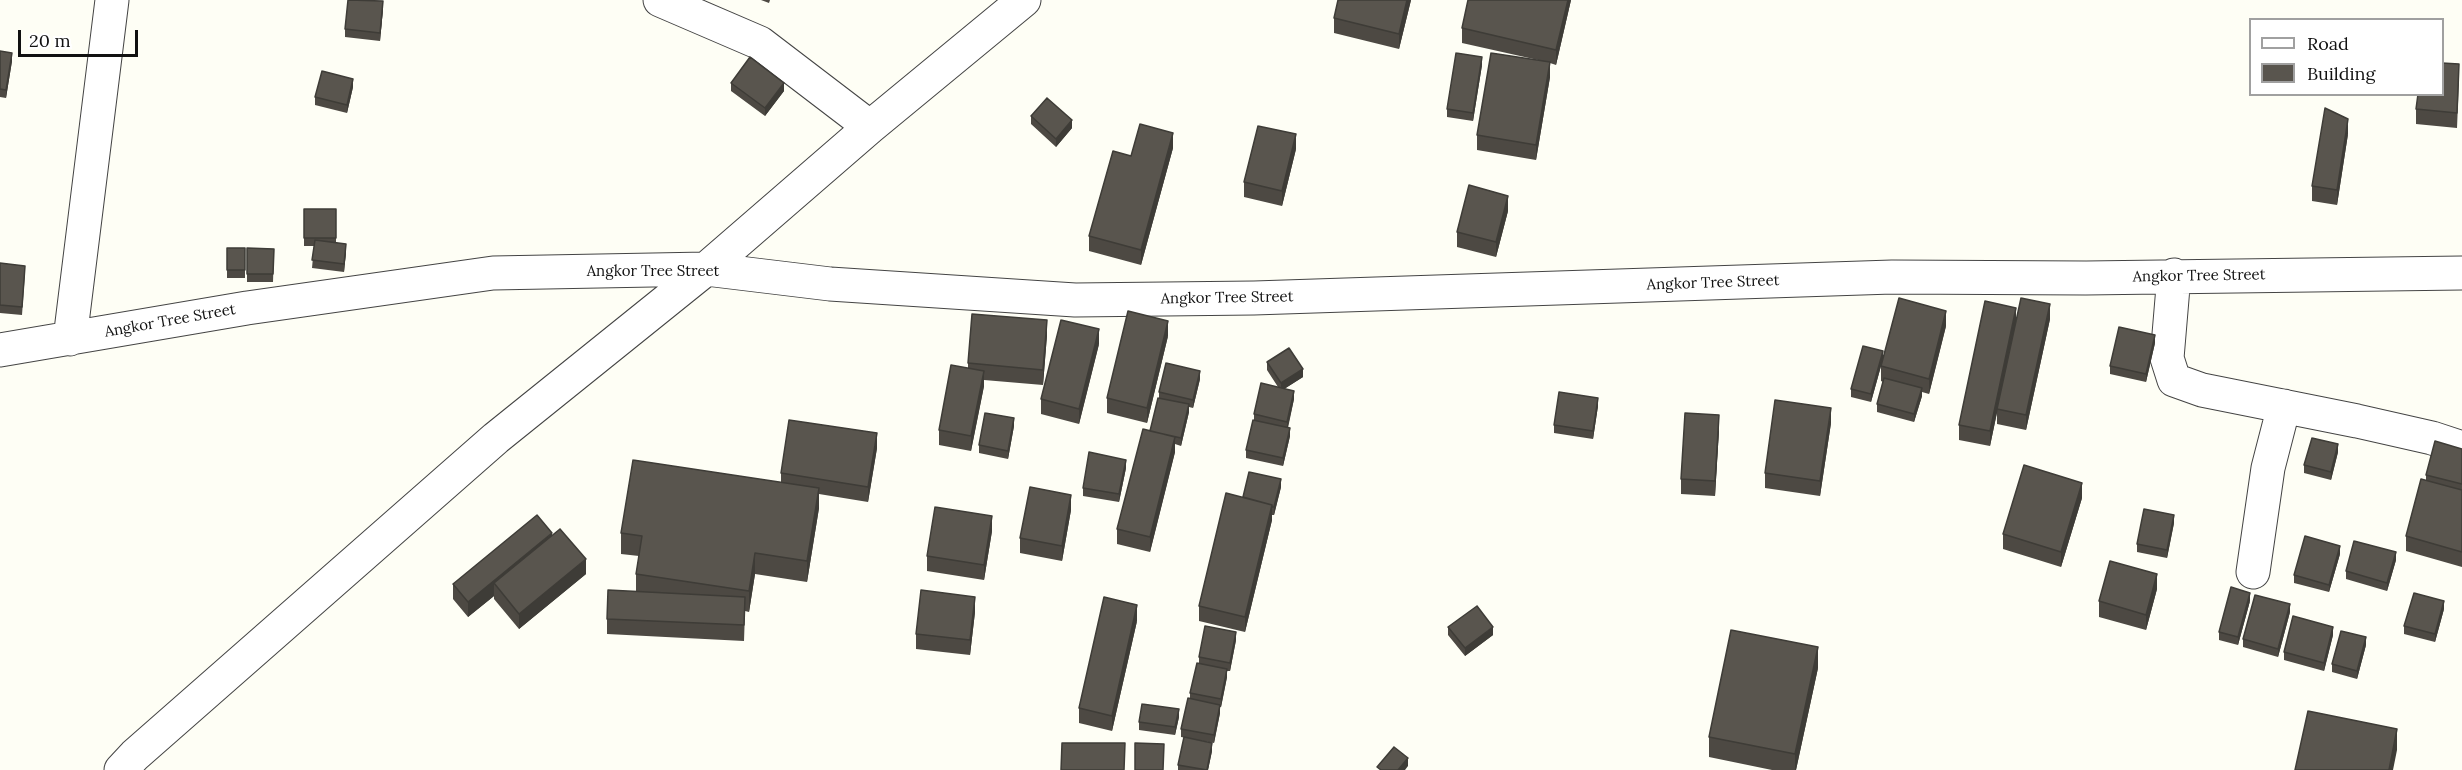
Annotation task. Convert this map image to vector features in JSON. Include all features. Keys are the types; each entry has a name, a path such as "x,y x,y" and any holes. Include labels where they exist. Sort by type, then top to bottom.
{"street":[{"path":"70,339 112,0"},
{"path":"660,0 760,43 870,127"},
{"path":"121,770 135,755 496,438 706,270 870,127 1024,0"},
{"name":"Angkor Tree Street","path":"0,350 248,308 493,273 706,270 830,284 1075,300 1254,298 1892,278 2086,278 2462,268"},
{"path":"2174,276 2167,358 2174,380 2202,390 2432,438 2462,448"},
{"path":"2253,573 2268,468 2284,406"}],"building":[{"path":"348,0 383,1 380,33 345,29"},
{"path":"1338,0 1407,0 1399,34 1334,18"},
{"path":"1468,0 1568,0 1556,50 1462,28"},
{"path":"0,51 12,53 6,90 0,89"},
{"path":"1456,53 1482,57 1473,113 1447,109"},
{"path":"1491,53 1550,62 1536,145 1477,135"},
{"path":"750,57 784,83 765,108 731,83"},
{"path":"2444,63 2459,64 2457,113 2416,109 2418,96 2444,96"},
{"path":"322,71 353,79 347,105 315,97"},
{"path":"1047,98 1072,120 1056,139 1031,116"},
{"path":"2325,108 2348,119 2337,190 2312,186"},
{"path":"1140,124 1173,133 1141,250 1089,236 1113,151 1131,156"},
{"path":"1258,126 1296,134 1282,191 1244,182"},
{"path":"1469,185 1508,196 1496,242 1457,232"},
{"path":"304,209 336,209 336,238 304,238"},
{"path":"315,240 346,244 344,264 312,260"},
{"path":"227,248 245,248 245,270 227,270"},
{"path":"247,248 274,249 273,274 247,274"},
{"path":"0,263 25,266 22,307 0,305"},
{"path":"1899,298 1946,311 1929,379 1881,366"},
{"path":"2021,298 2050,304 2026,415 1997,409"},
{"path":"1985,301 2016,308 1990,431 1959,425"},
{"path":"1128,311 1168,321 1147,408 1107,398"},
{"path":"972,314 1047,320 1043,370 968,363"},
{"path":"1061,320 1099,329 1079,409 1041,399"},
{"path":"2119,327 2155,335 2146,374 2110,366"},
{"path":"1863,346 1883,351 1871,394 1851,389"},
{"path":"1289,348 1303,369 1281,383 1267,362"},
{"path":"1166,363 1200,371 1193,400 1159,392"},
{"path":"951,365 984,371 971,436 939,430"},
{"path":"1884,378 1922,388 1914,414 1877,404"},
{"path":"1261,383 1294,391 1287,422 1254,414"},
{"path":"1559,392 1598,398 1593,431 1554,425"},
{"path":"1158,398 1189,404 1181,438 1150,431"},
{"path":"1775,400 1831,408 1820,481 1765,473"},
{"path":"985,413 1014,418 1008,451 979,445"},
{"path":"1685,413 1719,415 1715,481 1681,479"},
{"path":"789,420 877,433 868,487 781,473"},
{"path":"1253,420 1290,428 1283,458 1246,450"},
{"path":"1143,429 1175,437 1150,537 1117,529"},
{"path":"2312,438 2338,444 2331,472 2304,465"},
{"path":"2435,441 2462,449 2462,484 2426,475"},
{"path":"1089,452 1126,460 1119,494 1083,488"},
{"path":"633,460 819,488 807,561 755,553 749,591 636,574 642,536 621,533"},
{"path":"2024,465 2082,483 2061,552 2003,534"},
{"path":"1249,472 1281,479 1274,507 1243,497"},
{"path":"2421,479 2462,490 2462,552 2406,536"},
{"path":"1030,487 1071,495 1062,546 1020,538"},
{"path":"1226,493 1272,505 1245,617 1199,606"},
{"path":"935,507 992,516 984,565 927,556"},
{"path":"2144,509 2174,515 2167,550 2137,544"},
{"path":"537,515 552,533 468,602 453,584"},
{"path":"560,529 586,559 519,614 494,583"},
{"path":"2305,536 2340,546 2329,585 2294,575"},
{"path":"2354,541 2396,552 2387,583 2346,571"},
{"path":"2110,561 2157,574 2146,615 2099,601"},
{"path":"2231,587 2250,593 2238,637 2219,632"},
{"path":"608,590 745,597 744,625 607,619"},
{"path":"921,590 975,597 970,640 916,634"},
{"path":"2414,593 2444,601 2435,634 2404,626"},
{"path":"2255,595 2290,604 2278,649 2243,639"},
{"path":"1104,597 1137,605 1112,716 1079,708"},
{"path":"1477,606 1493,627 1465,648 1448,627"},
{"path":"2293,616 2333,627 2324,663 2284,652"},
{"path":"1205,626 1236,632 1230,663 1199,657"},
{"path":"1731,630 1818,647 1795,754 1709,737"},
{"path":"2341,631 2366,637 2357,671 2332,664"},
{"path":"1197,663 1227,669 1221,699 1190,693"},
{"path":"1188,698 1220,705 1214,735 1181,729"},
{"path":"1142,704 1179,709 1175,727 1139,722"},
{"path":"2308,711 2397,729 2389,770 2295,770"},
{"path":"1184,737 1212,743 1207,770 1178,765"},
{"path":"1062,743 1125,743 1124,770 1061,770"},
{"path":"1135,743 1164,744 1163,770 1135,770"},
{"path":"1394,747 1408,758 1398,770 1381,770 1377,767"}]}
